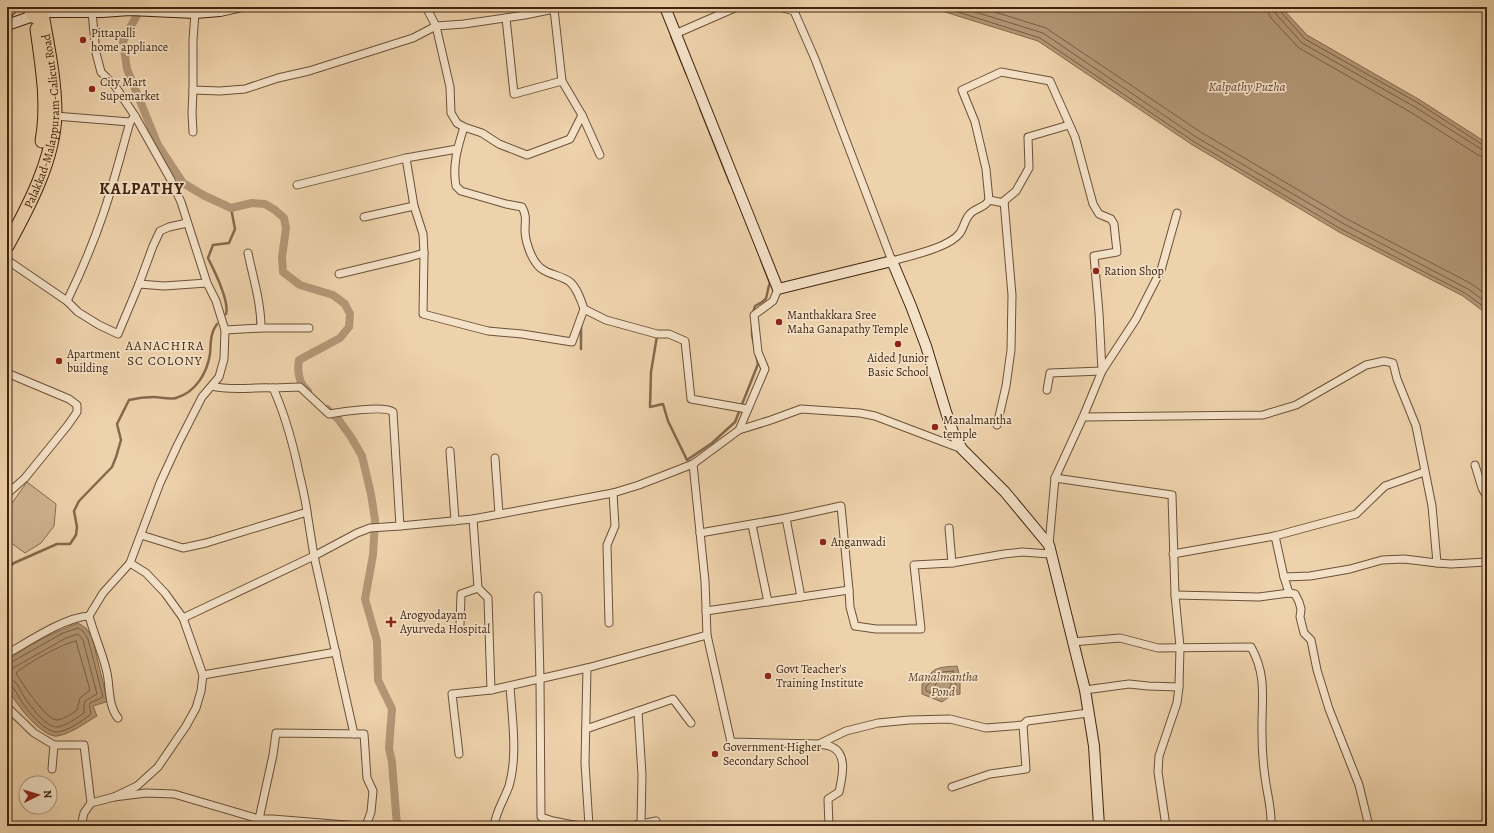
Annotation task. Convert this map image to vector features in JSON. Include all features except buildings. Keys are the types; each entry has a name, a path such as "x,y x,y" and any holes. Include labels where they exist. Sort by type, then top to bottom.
{"highway":[{"name":"Palakkad-Malappuram-Calicut Road","path":"7,246 33,195 44,166 51,142 55,116 53,74 36,11"},
{"name":"Palakkad-Malappuram-Calicut Road","path":"7,230 27,190 39,157 43,139 45,93 36,11"}],"street":[{"path":"7,13 12,7"},
{"path":"7,25 36,11 92,12 130,10 195,13 220,11 238,7"},
{"path":"426,7 436,26 450,87 450,113 457,122 464,127 482,133 499,144 527,155 570,139 582,115"},
{"path":"665,7 778,289 773,301 754,315 758,352 765,369 739,430"},
{"path":"675,34 737,7"},
{"path":"782,7 794,11 815,58 892,261 924,340 954,435 962,449 1005,492 1049,549"},
{"path":"192,90 220,91 245,89 278,78 309,71 413,38 436,26 506,18 554,10 562,81 582,115 600,155"},
{"path":"92,12 96,53 101,72 115,86 133,119 171,180 181,202 207,283 216,301 225,330 224,359 219,376 202,398 178,444 160,483 130,563 103,593 89,616 107,673 111,699 118,718"},
{"path":"193,132 192,90 195,13"},
{"path":"506,18 514,94 562,81"},
{"path":"778,289 892,261 935,248 950,241 959,234 970,213 987,204 989,200 984,162 975,122 962,90 1001,72 1050,81 1075,137 1093,204 1100,214 1111,219 1114,224 1118,252 1094,256 1102,372"},
{"path":"55,116 133,119"},
{"path":"67,301 82,270 96,233 133,119"},
{"path":"997,425 1006,386 1011,350 1012,295 1004,199 1016,191 1029,168 1028,137 1070,125"},
{"path":"464,127 457,149 454,176 456,186 461,191 522,207 526,213 527,222 525,231 529,247 536,264 543,270 570,282 577,292 584,309 606,320 657,334 669,334 685,341 691,399 747,409"},
{"path":"297,185 406,158 457,149"},
{"path":"406,158 414,206 423,234 423,314 488,331 522,334 572,342 584,309"},
{"path":"989,200 1004,203"},
{"path":"364,216 383,214 414,206"},
{"path":"1099,826 1094,746 1085,690 1049,549 1055,478 1102,372 1136,319 1161,270 1177,214"},
{"path":"7,260 67,301 78,312 118,334 160,231 169,227 187,223"},
{"path":"339,274 410,257 424,252"},
{"path":"248,253 258,298 261,328"},
{"path":"139,284 164,286 207,283"},
{"path":"225,330 308,328"},
{"path":"1083,417 1263,415 1296,405 1366,365 1384,361 1393,363 1397,379 1416,426 1432,506 1437,564"},
{"path":"7,372 69,400 76,406 77,412 24,478 7,494"},
{"path":"1047,390 1050,372 1102,372"},
{"path":"212,386 222,389 300,387 329,414 372,409 387,409 393,412 400,526"},
{"path":"273,388 279,401 292,444 304,493 314,556 354,734"},
{"path":"183,618 370,528 473,519 613,493 639,485 693,464 739,430 801,409 810,408 875,416 962,449"},
{"path":"450,451 455,521"},
{"path":"494,458 499,514"},
{"path":"693,464 705,581 707,635 731,742 819,744 833,747 840,755 843,765 843,774 839,792 828,799 829,826"},
{"path":"1475,465 1482,488 1487,497"},
{"path":"1173,554 1275,536 1356,514 1385,486 1424,472"},
{"path":"1055,478 1172,495 1174,595 1180,647 1177,703 1159,756 1158,772 1166,826"},
{"path":"609,623 607,545 615,526 613,493"},
{"path":"700,533 752,525 841,506 850,607 855,626 876,629 921,629 914,565 952,563 1004,554 1049,549"},
{"path":"141,534 183,548 213,541 307,512"},
{"path":"786,518 801,597"},
{"path":"473,519 478,588 488,598 491,690"},
{"path":"752,525 768,602"},
{"path":"949,528 952,563"},
{"path":"1275,536 1289,593"},
{"path":"1284,577 1310,576 1342,571 1382,560 1404,558 1437,564 1487,562"},
{"path":"114,797 137,786 158,767 182,733 196,708 203,675 183,618 165,593 153,580 146,573 130,563"},
{"path":"460,625 461,594 478,588"},
{"path":"706,611 849,590"},
{"path":"1174,595 1251,597 1289,593 1295,594 1300,602 1300,617 1304,632 1311,640 1317,670 1329,708 1359,785 1369,826"},
{"path":"538,596 540,679 540,816 553,821 579,826"},
{"path":"7,654 50,630 80,617 89,616"},
{"path":"459,754 452,694 491,690 510,686 587,668 707,635"},
{"path":"1072,642 1120,638 1158,648 1251,647 1256,657 1263,689 1262,734 1265,778 1271,826"},
{"path":"203,675 336,652"},
{"path":"587,668 585,764 589,826"},
{"path":"1085,690 1129,684 1148,686 1179,686"},
{"path":"494,826 496,815 509,786 515,753 510,686"},
{"path":"586,728 673,700 690,723"},
{"path":"7,707 34,733 54,745 84,745 91,803"},
{"path":"638,711 642,775 640,824"},
{"path":"819,744 846,731 878,723 909,720 950,719 986,728 1023,725 1028,721 1088,713"},
{"path":"952,787 990,774 1026,769 1023,725"},
{"path":"259,820 276,733 364,734 367,778 373,791 371,812 366,826"},
{"path":"52,769 54,745"},
{"path":"81,826 84,813 91,803 114,797 146,793 174,794 259,820 272,819 359,826"},
{"path":"631,826 656,821 656,826"}],"shaded area":[{"path":"27,482 56,504 54,526 41,543 25,553 7,540 7,510"}],"water":[{"name":"Kalpathy Puzha","path":"929,7 1281,7 1307,35 1420,100 1487,143 1487,314 1463,296 1339,232 1191,144 1038,41"},
{"path":"78,623 86,628 92,637 107,699 106,702 93,706 97,716 68,733 58,736 51,735 36,725 28,717 10,692 6,683 7,661 32,644"},
{"name":"Manalmantha Pond","path":"957,666 960,677 960,694 950,696 942,702 922,694 922,684 934,670"}],"waterway":[{"path":"137,15 123,41 127,69 158,145 183,183 203,195 231,208 252,203 265,204 275,210 284,218 286,228 282,257 283,272 300,285 333,295 345,304 350,314 349,327 340,338 299,360 298,369 300,381 308,391"},
{"path":"671,36 687,75"},
{"path":"700,108 730,183"},
{"path":"226,314 227,308 224,294 208,258 213,245 229,243 235,229 231,208"},
{"path":"753,313 755,306 766,299 770,283 761,260"},
{"path":"7,569 14,563 57,544 70,544 76,535 77,527 74,511 79,501 112,467 121,440 117,424 129,400 151,397 174,399 183,395 195,386 206,368 210,354 212,335 217,324"},
{"path":"655,336 657,336 651,372 650,407 663,404 668,421 687,460 712,443 735,422 758,364 752,335 752,324"},
{"path":"581,326 581,349"},
{"path":"327,409 338,419 362,456 371,494 375,520 373,555 365,599 377,641 378,680 392,709 389,748 392,762 397,826"}],"place":[{"name":"Pittapalli home appliance","path":"83,40"},
{"name":"City Mart Supemarket","path":"92,89"},
{"name":"Ration Shop","path":"1096,271"},
{"name":"Manthakkara Sree Maha Ganapathy Temple","path":"779,322"},
{"name":"Aided Junior Basic School","path":"898,344"},
{"name":"Apartment building","path":"59,361"},
{"name":"Manalmantha temple","path":"935,427"},
{"name":"Anganwadi","path":"823,542"},
{"name":"Arogyodayam Ayurveda Hospital","path":"391,622"},
{"name":"Govt Teacher's Training Institute","path":"768,676"},
{"name":"Government Higher Secondary School","path":"715,754"}],"district":[{"name":"KALPATHY","path":"142,189"},
{"name":"AANACHIRA SC COLONY","path":"165,352"}]}
